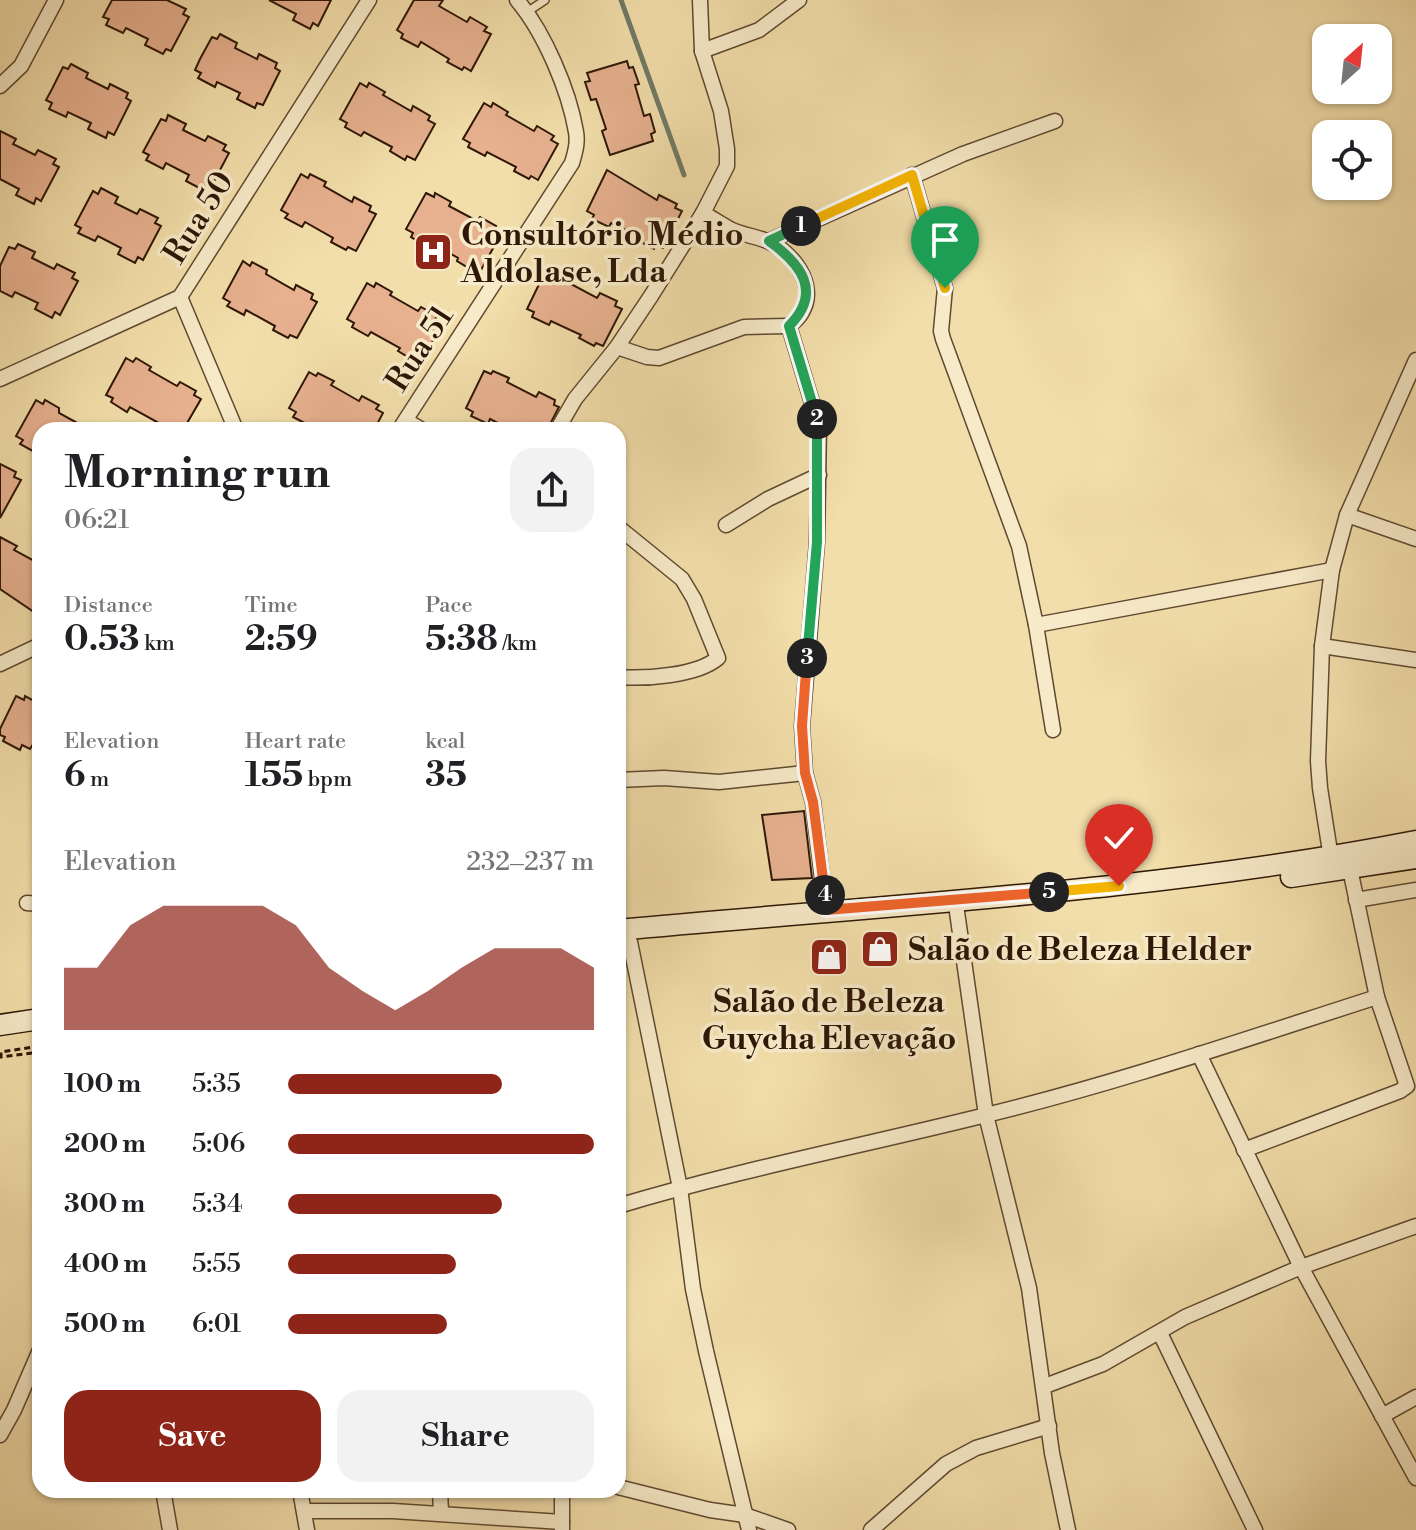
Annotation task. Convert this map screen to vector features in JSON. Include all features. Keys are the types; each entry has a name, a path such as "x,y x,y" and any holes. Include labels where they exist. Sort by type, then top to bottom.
{"main road":[{"path":"626,938 826,910 1119,886 1331,858 1416,841"},
{"path":"626,939 1068,904 1416,858"},
{"path":"0,1013 32,1009"},
{"path":"0,1025 32,1020"}],"street":[{"path":"0,86 21,66 56,0"},
{"name":"Rua 50","path":"0,379 180,297 369,0"},
{"path":"562,422 575,399 617,347 703,213 727,166 721,111 702,51 700,0"},
{"path":"702,51 759,30 799,0"},
{"name":"Rua 51","path":"404,422 572,163 577,145 576,132 565,93 542,39 522,6"},
{"path":"769,241 912,175 1055,121"},
{"path":"912,175 945,288 943,339 1019,546 1053,730"},
{"path":"617,347 659,358 744,327 789,326 802,314 807,300 805,285 801,272 790,256 769,241 732,230 703,213"},
{"path":"180,297 233,422"},
{"path":"789,326 819,426 817,542 802,726 805,773 813,802 826,910"},
{"path":"1331,858 1318,761 1322,646 1332,570 1347,515 1410,388 1416,360"},
{"path":"726,525 768,499 819,475"},
{"path":"1347,515 1416,539"},
{"path":"626,534 682,579 708,628 718,658 689,671 626,677"},
{"path":"1036,625 1332,570"},
{"path":"1322,646 1416,660"},
{"path":"0,664 32,649"},
{"path":"626,780 664,778 719,782 805,773"},
{"path":"1244,1150 1407,1086 1377,997 1350,869"},
{"path":"1356,900 1416,890"},
{"path":"957,912 986,1115 1029,1288 1068,1530"},
{"path":"626,956 680,1188 693,1289 747,1523"},
{"path":"626,1204 986,1115 1199,1054 1377,997"},
{"path":"1199,1054 1301,1267 1416,1478"},
{"path":"1045,1386 1103,1364 1185,1317 1301,1267 1416,1226"},
{"path":"1160,1333 1255,1530"},
{"path":"0,1435 32,1368"},
{"path":"1382,1416 1416,1397"},
{"path":"871,1530 946,1464 976,1448 1049,1426"},
{"path":"626,1489 710,1510 747,1523 788,1530"},
{"path":"164,1498 170,1530"},
{"path":"302,1498 307,1530"},
{"path":"440,1498 441,1513"},
{"path":"304,1511 441,1513 562,1526 562,1498"}],"lane":[{"path":"522,6 545,0"}],"path":[{"path":"32,1047 1,1052 1,1057 32,1053"}],"building":[{"path":"112,0 167,0 186,9 183,14 189,17 171,51 166,49 163,54 145,45 148,39 126,28 123,33 106,25 109,19 103,17"},
{"path":"269,0 331,0 318,26 313,23 310,29 293,20 296,14"},
{"path":"414,0 443,0 439,6 467,22 470,17 487,27 484,31 491,34 471,71 447,62 449,59 421,42 418,47 401,38 403,34 397,30"},
{"path":"220,34 237,43 235,48 257,59 259,54 277,63 275,68 280,71 263,105 257,103 255,108 237,99 240,93 217,82 215,87 198,78 201,73 195,70 200,59 212,37 217,39"},
{"path":"627,61 629,68 633,67 639,84 635,85 644,116 650,114 655,132 651,134 653,141 610,155 602,131 606,129 596,99 591,100 585,82 590,81 587,73"},
{"path":"71,64 88,73 86,78 108,89 110,84 128,93 126,98 131,101 114,135 108,132 106,138 88,129 91,123 68,112 66,117 49,109 52,103 46,100 63,67 68,69"},
{"path":"360,83 367,87 369,83 411,111 413,106 430,116 428,120 435,124 415,160 407,156 405,160 390,151 392,147 364,132 361,136 345,127 347,123 340,119"},
{"path":"484,103 491,107 493,103 508,112 506,115 534,131 537,126 554,136 551,140 558,144 538,180 514,171 516,167 487,152 485,156 468,147 470,143 463,139"},
{"path":"168,115 186,124 183,130 205,141 208,136 226,145 223,150 229,153 211,187 206,184 203,190 186,181 189,175 166,163 163,169 146,160 149,155 143,152 161,119 166,121"},
{"path":"0,131 16,139 13,144 35,155 38,150 56,159 53,164 59,167 41,201 36,198 34,204 16,195 19,189 0,179"},
{"path":"607,170 657,200 659,195 677,204 675,208 682,211 663,248 656,245 654,249 639,241 641,237 611,223 609,227 592,219 594,215 587,211"},
{"path":"301,174 308,178 310,174 326,182 324,186 352,202 354,197 371,206 369,211 376,214 356,251 348,247 346,250 331,242 333,238 305,222 302,227 285,218 288,214 281,210"},
{"path":"101,188 118,197 115,203 137,214 140,209 158,218 155,223 161,226 143,260 138,257 135,263 118,254 121,248 98,236 95,241 78,233 81,228 75,225 93,191 98,194"},
{"path":"426,193 434,197 435,193 451,202 449,206 477,221 480,217 496,226 494,230 501,234 481,270 474,266 472,270 430,242 428,247 411,237 413,233 406,229"},
{"path":"18,244 35,252 32,258 54,269 57,264 75,273 72,278 78,281 60,315 55,312 52,318 35,309 38,303 15,292 12,297 0,291 0,266 9,247 15,249"},
{"path":"243,261 267,270 266,274 294,290 296,285 313,294 311,299 317,302 297,338 290,335 288,338 273,330 275,326 246,310 244,315 227,306 230,302 223,298"},
{"path":"545,272 552,275 554,272 570,280 569,283 597,298 600,293 617,301 615,306 622,309 603,346 596,343 594,346 579,338 581,335 551,321 549,325 532,317 534,312 527,309"},
{"path":"367,283 374,287 376,283 418,311 421,307 437,316 435,320 442,324 422,360 415,356 413,360 398,351 400,348 371,332 368,336 352,327 354,323 347,319"},
{"path":"126,358 133,362 136,358 151,367 149,370 177,386 180,382 196,391 194,395 201,399 188,422 157,422 130,407 127,412 106,395"},
{"path":"484,371 491,374 493,371 509,378 507,382 536,397 539,392 555,400 554,405 559,407 551,422 496,422 490,419 484,422 471,416 473,412 466,408"},
{"path":"309,372 334,381 331,385 359,401 362,396 379,405 376,409 383,413 378,422 303,422 293,417 296,412 289,408"},
{"path":"36,400 43,404 45,400 75,422 32,422 32,451 20,444 23,440 16,436"},
{"path":"0,464 16,472 14,477 21,480 0,518"},
{"path":"0,537 17,546 14,550 32,560 32,611 0,589"},
{"path":"16,696 32,700 30,749 22,745 20,750 3,741 5,737 0,735"},
{"path":"804,811 812,878 772,880 762,815"}],"waterway":[{"path":"621,0 684,175"}],"place":[{"name":"Consultório Médio Aldolase, Lda","path":"433,252"},
{"name":"Salão de Beleza Helder","path":"880,949"},
{"name":"Salão de Beleza Guycha Elevação","path":"829,957"}],"route":[{"path":"945,288 912,175 769,241 790,256 801,272 805,285 807,300 802,314 789,326 819,426 817,542 802,726 805,773 813,802 826,910 1119,886"}]}
